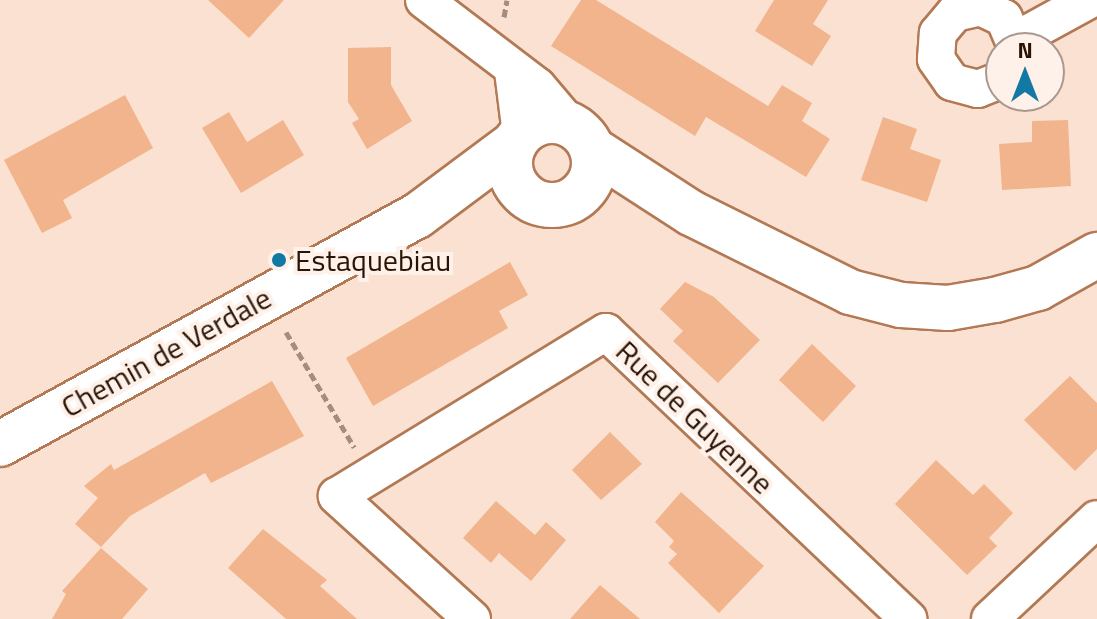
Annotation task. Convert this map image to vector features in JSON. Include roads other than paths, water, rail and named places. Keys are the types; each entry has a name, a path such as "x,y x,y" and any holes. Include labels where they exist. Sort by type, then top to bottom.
{"street":[{"path":"424,0 498,53 513,71 537,86 581,137 592,177 574,199"},
{"path":"1036,32 1089,0"},
{"path":"985,86 978,89 952,82 936,59 938,33 955,13 980,7 1004,18 1010,32"},
{"path":"513,71 518,139 511,173 528,198"},
{"name":"Chemin de Verdale","path":"0,444 417,216 540,123 581,137 691,213 850,292 901,305 948,308 995,300 1038,288 1097,255"},
{"name":"Chemin de Verdale","path":"417,216 528,198 546,205 574,199 691,213"},
{"name":"Rue de Guyenne","path":"472,619 337,496 606,332 908,619"},
{"path":"990,619 1097,519"}],"place":[{"name":"Estaquebiau","path":"279,260"}]}
